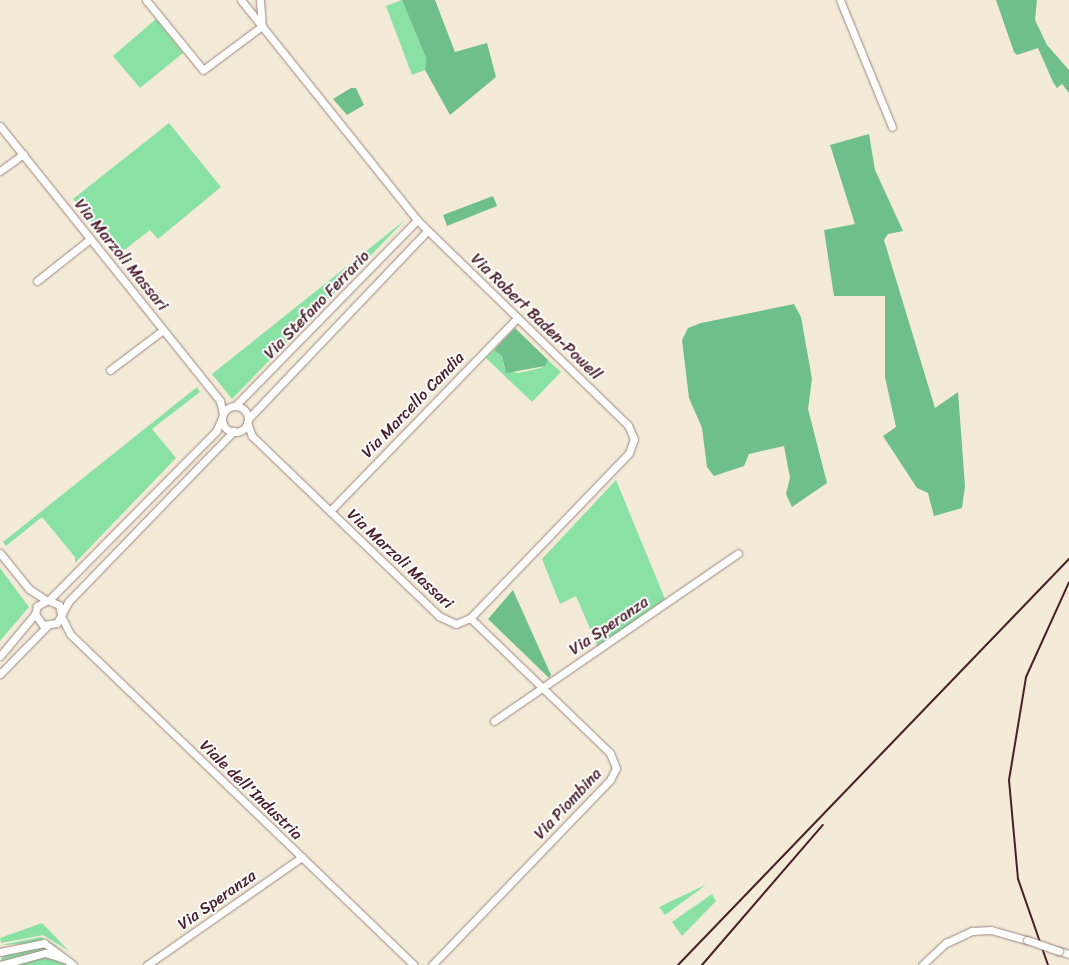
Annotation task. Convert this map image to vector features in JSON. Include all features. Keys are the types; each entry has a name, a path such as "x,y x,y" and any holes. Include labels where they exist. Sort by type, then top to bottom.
{"street":[{"path":"146,0 203,70 262,26 260,0"},
{"name":"Via Robert Baden-Powell","path":"241,0 426,231 628,425 634,443 470,618"},
{"path":"840,0 892,126"},
{"name":"Via Marzoli Massari","path":"0,126 220,401 233,406"},
{"path":"0,171 22,154"},
{"name":"Via Stefano Ferrario","path":"233,406 417,220"},
{"name":"Via Stefano Ferrario","path":"247,421 426,231"},
{"path":"37,281 90,239"},
{"name":"Via Marcello Candia","path":"330,511 517,318"},
{"path":"110,370 163,330"},
{"name":"Via Marzoli Massari","path":"220,401 222,416"},
{"path":"0,656 30,625 35,612 47,600 60,594 216,431 222,416 233,406 246,412 247,421 61,615 0,674"},
{"path":"222,416 227,429 236,431"},
{"name":"Via Marzoli Massari","path":"247,421 252,436"},
{"name":"Via Marzoli Massari","path":"236,431 252,436 439,616 456,624 470,618"},
{"path":"0,553 29,589 59,606 70,634"},
{"name":"Via Speranza","path":"494,721 738,553"},
{"path":"29,589 35,612 49,626 70,634"},
{"name":"Via Piombina","path":"432,965 614,774 611,754 470,618"},
{"name":"Viale dell'Industria","path":"70,634 414,965"},
{"name":"Via Speranza","path":"147,965 302,857"},
{"path":"922,965 946,943 972,931 991,930 1069,954"},
{"path":"0,954 44,943 72,964"},
{"path":"0,965 45,954 72,964"}],"green space":[{"path":"402,0 426,58 425,70 412,75 386,6"},
{"path":"402,0 435,0 455,52 487,43 496,77 450,115 425,70 426,58"},
{"path":"996,0 1037,0 1035,20 1047,45 1069,70 1069,93 1062,84 1057,88 1038,48 1017,55 1014,52"},
{"path":"156,19 183,53 140,88 113,56"},
{"path":"351,88 356,88 364,105 347,115 333,99"},
{"path":"169,123 221,187 158,239 150,230 118,255 73,199"},
{"path":"869,134 875,170 903,231 888,234 884,240 935,408 958,392 965,486 962,508 934,516 928,493 917,488 883,436 896,427 885,377 885,296 834,296 824,230 855,224 830,145"},
{"path":"493,196 497,206 447,226 443,215"},
{"path":"405,220 232,399 212,374"},
{"path":"794,304 801,317 812,379 808,409 827,483 792,507 786,494 790,478 784,446 749,454 744,466 714,476 707,467 702,428 689,398 682,340 688,328 701,323"},
{"path":"515,328 548,360 545,366 506,373 502,356 494,350"},
{"path":"494,350 502,356 505,370 518,373 541,368 548,360 561,372 532,402 486,358"},
{"path":"197,387 200,392 152,429 176,458 75,563 75,557 42,517 6,546 3,542"},
{"path":"616,480 665,599 598,647 576,596 560,604 542,559"},
{"path":"0,568 29,607 0,641"},
{"path":"513,590 551,675 549,678 488,619"},
{"path":"706,885 665,915 659,907 701,887"},
{"path":"712,894 716,901 682,936 672,922"},
{"path":"42,923 69,951 43,935 1,943 0,938"},
{"path":"41,937 67,952 47,942 1,945"},
{"path":"38,945 54,949 0,963 4,954"},
{"path":"43,956 68,965 7,965"}],"railway":[{"path":"678,965 1069,559"},
{"path":"1048,965 1018,879 1009,780 1026,677 1069,582"},
{"path":"702,965 823,825"}]}
